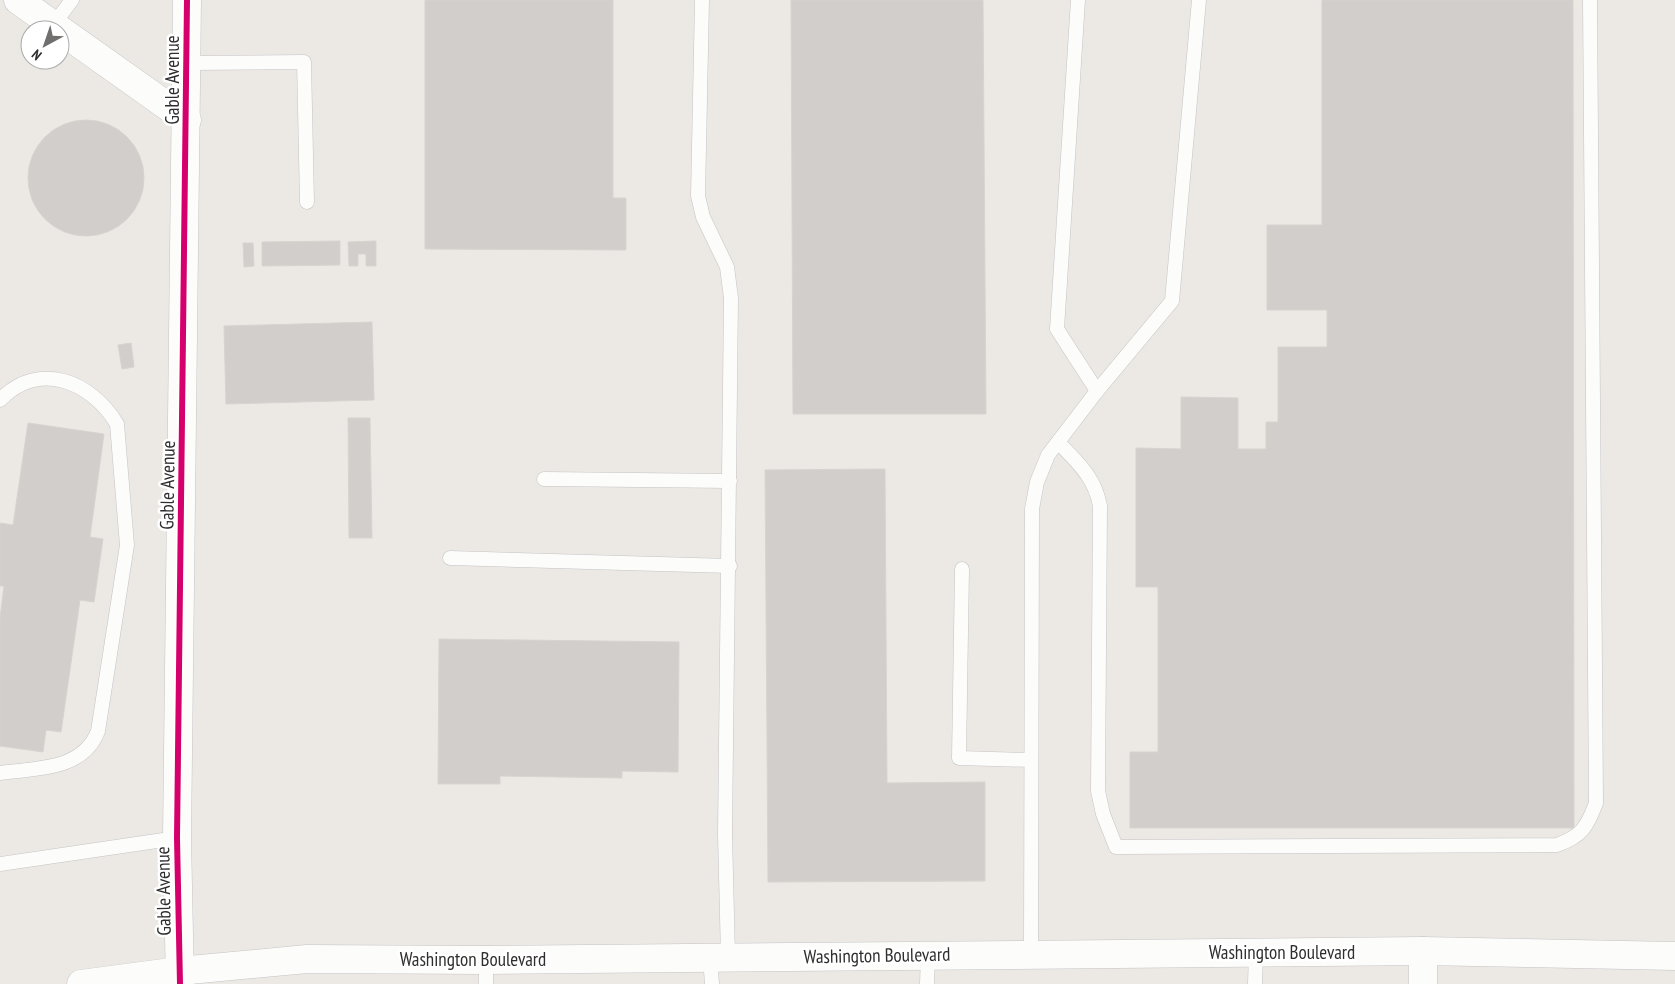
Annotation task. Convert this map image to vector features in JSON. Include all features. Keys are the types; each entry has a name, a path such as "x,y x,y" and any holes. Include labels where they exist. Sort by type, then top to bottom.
{"main road":[{"path":"18,0 46,20"},
{"name":"Gable Avenue","path":"179,978 178,838 187,0"},
{"path":"70,37 187,120"},
{"path":"1423,951 1424,984"},
{"name":"Washington Boulevard","path":"81,984 179,978 307,959 486,972 719,956 1423,951 1675,956"}],"lane":[{"path":"57,20 72,0"},
{"path":"702,0 698,196 704,217 727,267 731,298 730,566 725,834 719,956 712,984"},
{"path":"1078,0 1057,329 1096,391"},
{"path":"1032,954 1032,508 1038,482 1048,455 1096,391 1172,300 1199,0"},
{"path":"1058,442 1088,473 1097,490 1100,506 1098,791 1116,847 1557,845 1572,840 1585,829 1596,803 1590,0"},
{"path":"187,64 304,62 308,202"},
{"path":"0,400 24,382 48,378 68,382 91,393 109,411 117,424 127,545 98,731 95,740 86,750 68,763 0,773"},
{"path":"544,479 730,481"},
{"path":"450,558 730,566"},
{"path":"962,569 959,758 1031,760"},
{"path":"0,864 178,838"},
{"path":"1254,984 1256,952"},
{"path":"927,984 928,954"}],"building":[{"path":"425,0 613,0 613,198 626,198 626,250 425,249"},
{"path":"791,0 983,0 986,414 793,414"},
{"path":"1322,0 1573,0 1574,828 1130,828 1130,752 1158,752 1158,587 1136,587 1136,448 1181,449 1181,397 1238,398 1238,449 1266,449 1266,422 1278,422 1278,347 1327,347 1327,310 1267,310 1267,225 1322,225"},
{"path":"86,120 108,124 127,137 140,156 144,178 140,200 127,219 108,232 86,236 64,232 45,219 32,200 28,178 32,156 45,137 64,124"},
{"path":"340,241 340,265 262,266 262,242"},
{"path":"376,241 376,266 366,266 366,254 358,254 358,266 349,266 348,242"},
{"path":"243,243 253,243 254,266 244,267"},
{"path":"372,322 374,400 226,404 224,326"},
{"path":"131,343 134,367 122,369 118,345"},
{"path":"348,418 370,418 372,538 349,538"},
{"path":"28,423 104,434 90,537 103,539 94,602 80,600 61,732 46,730 43,752 0,746 0,618 4,586 0,586 0,523 13,525"},
{"path":"885,469 887,783 985,782 985,881 768,882 765,470"},
{"path":"439,639 679,642 678,772 622,771 622,778 500,776 500,784 438,784"}],"cycle path":[{"path":"180,984 177,838 187,0"}]}
